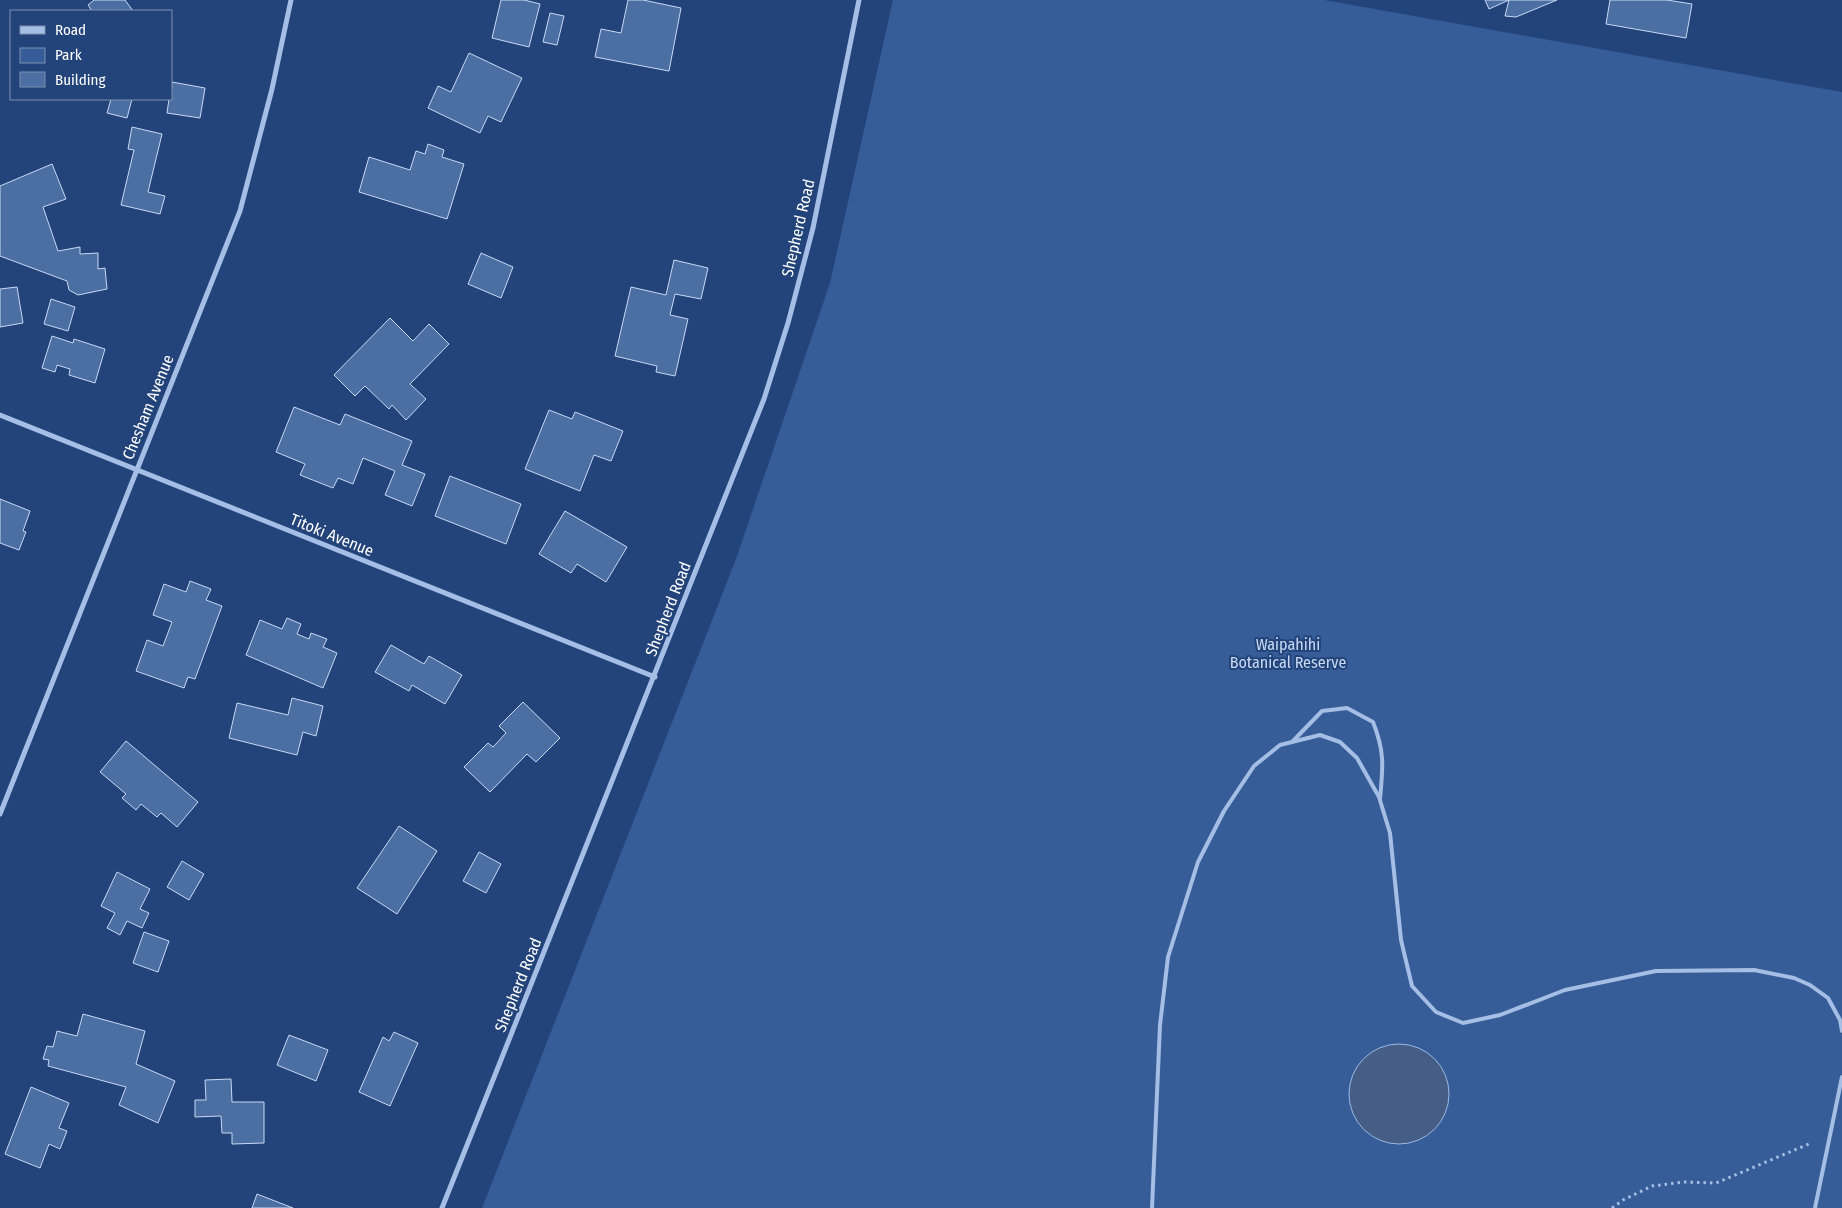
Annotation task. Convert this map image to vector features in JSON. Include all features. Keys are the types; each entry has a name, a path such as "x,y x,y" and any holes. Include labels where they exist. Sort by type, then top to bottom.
{"street":[{"name":"Chesham Avenue","path":"0,814 240,211 272,89 291,0"},
{"name":"Shepherd Road","path":"442,1208 655,677 764,399 788,323 813,228 859,0"},
{"name":"Titoki Avenue","path":"0,416 655,677"}],"lane":[{"path":"1293,741 1322,711 1347,708 1373,722 1382,746 1383,768 1380,801"},
{"path":"1152,1208 1160,1025 1168,957 1198,862 1224,811 1254,766 1280,744 1320,735 1340,742 1356,758 1380,801 1390,833 1401,940 1412,986 1436,1012 1464,1024 1500,1015 1565,990 1656,971 1754,970 1794,978 1810,985 1828,998 1840,1020 1842,1031"},
{"path":"1815,1208 1842,1077"}],"path":[{"path":"1612,1208 1623,1200 1652,1186 1684,1182 1716,1183 1830,1135"}],"green space":[{"name":"Waipahihi Botanical Reserve","path":"893,0 1324,0 1842,92 1842,1208 482,1208 736,559 830,283"}],"shaded area":[{"path":"1399,1044 1409,1045 1427,1052 1441,1066 1448,1084 1448,1104 1441,1122 1427,1136 1409,1143 1399,1144 1389,1143 1371,1136 1357,1122 1350,1104 1349,1094 1350,1084 1357,1066 1371,1052 1389,1045"}],"building":[{"path":"94,0 125,0 132,10 91,10 88,5"},
{"path":"501,0 524,0 540,4 529,47 492,38"},
{"path":"628,0 643,0 681,8 669,71 595,57 601,29 621,33"},
{"path":"1485,0 1509,0 1489,9"},
{"path":"1509,0 1557,0 1516,17 1505,16"},
{"path":"1610,0 1667,0 1692,4 1686,38 1606,24"},
{"path":"550,13 564,16 557,45 543,42"},
{"path":"469,53 522,78 501,122 488,116 480,133 428,108 438,86 451,92"},
{"path":"172,82 205,88 200,118 167,113 169,100 172,100"},
{"path":"111,100 132,100 127,118 107,113"},
{"path":"132,127 162,134 148,192 165,196 160,214 121,205 134,150 128,149"},
{"path":"428,144 444,150 442,157 464,164 447,219 359,192 369,157 410,170 416,151 425,154"},
{"path":"52,164 66,199 43,207 58,251 80,247 80,254 98,253 98,269 105,268 107,289 78,295 69,290 67,281 0,256 0,186"},
{"path":"481,253 513,267 501,298 468,284"},
{"path":"674,260 708,268 701,299 675,294 670,315 688,319 675,376 656,372 657,366 615,356 631,287 666,295"},
{"path":"17,287 23,323 0,327 0,289"},
{"path":"51,299 75,307 68,331 44,324"},
{"path":"390,318 413,341 429,324 449,344 410,384 426,399 406,420 392,405 389,409 365,386 355,396 334,375"},
{"path":"52,336 73,343 74,339 105,349 95,383 69,375 70,369 57,365 55,372 42,368"},
{"path":"294,407 340,425 345,414 412,441 402,465 425,474 412,506 385,495 395,471 363,458 353,484 338,478 333,488 300,475 305,464 276,452"},
{"path":"549,410 572,419 575,412 623,431 611,461 594,455 580,491 525,469"},
{"path":"450,476 521,504 506,544 435,516"},
{"path":"0,499 30,511 23,531 26,532 19,550 0,543"},
{"path":"565,511 627,547 606,582 577,564 571,573 539,554"},
{"path":"190,581 211,589 206,600 222,606 195,679 188,677 184,688 136,671 147,640 163,646 172,622 153,615 164,584 186,592"},
{"path":"287,618 301,624 297,634 309,639 311,633 327,639 323,647 337,653 323,688 246,655 260,620 282,629"},
{"path":"391,645 424,664 429,656 462,675 445,704 412,685 409,691 375,672"},
{"path":"292,698 323,706 316,736 303,732 297,755 229,738 237,703 288,715"},
{"path":"523,702 560,738 536,762 527,754 490,792 464,767 488,743 493,747 506,733 499,726"},
{"path":"126,741 198,802 177,827 161,813 157,817 141,804 136,810 122,798 126,794 100,772"},
{"path":"399,826 437,851 397,914 357,888"},
{"path":"479,852 501,864 486,893 463,881"},
{"path":"182,861 204,874 189,900 167,887"},
{"path":"117,872 150,889 140,909 149,913 142,928 127,921 120,935 107,928 115,913 101,906"},
{"path":"144,932 169,941 158,972 133,963"},
{"path":"83,1014 145,1031 136,1064 175,1081 158,1123 119,1105 126,1087 48,1066 49,1060 43,1059 47,1046 53,1047 57,1031 77,1036"},
{"path":"394,1032 418,1043 390,1106 359,1092 383,1037 389,1041"},
{"path":"289,1035 328,1050 316,1081 277,1065"},
{"path":"231,1079 232,1102 264,1102 264,1143 232,1144 232,1133 222,1133 221,1116 195,1117 195,1100 206,1100 205,1080"},
{"path":"31,1087 69,1103 59,1128 67,1131 60,1149 49,1144 40,1168 5,1154"},
{"path":"257,1194 293,1208 252,1208"}]}
